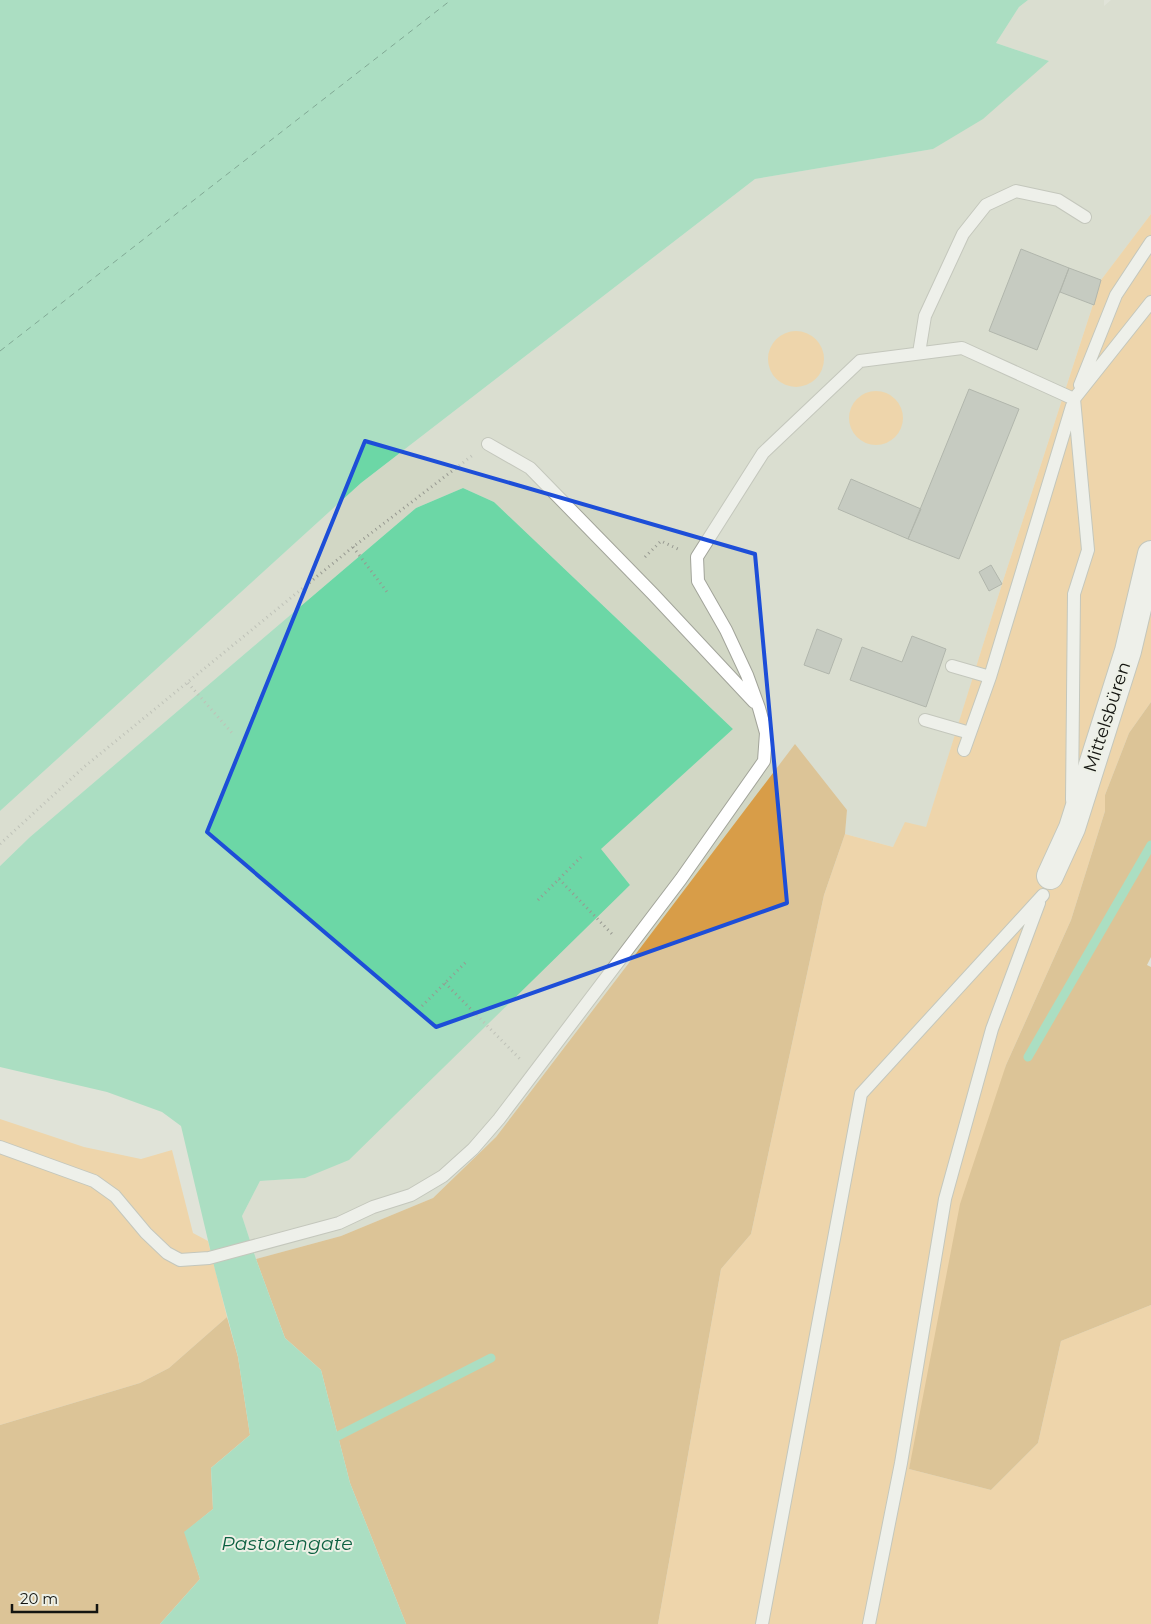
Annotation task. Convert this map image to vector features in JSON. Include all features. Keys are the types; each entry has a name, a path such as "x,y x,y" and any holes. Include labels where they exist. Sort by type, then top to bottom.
{"street":[{"name":"Mittelsbüren","path":"1047,886 1072,828 1128,651 1151,554"}],"lane":[{"path":"919,353 925,316 963,234 986,205 1016,192 1058,200 1085,218"},
{"path":"964,750 990,677 1074,399 1116,295 1151,242"},
{"path":"1072,828 1074,594 1088,550 1074,399 1151,302"},
{"path":"0,1147 94,1181 115,1196 146,1233 167,1253 180,1260 209,1258 339,1223 372,1208 412,1195 443,1176 473,1149 534,1074 681,879 764,761 766,733 759,708 726,630 698,581 697,557 763,454 860,361 962,348 1074,399"},
{"path":"488,444 530,468 653,594 759,708"},
{"path":"952,666 990,677"},
{"path":"925,720 970,733"},
{"path":"762,1624 861,1094 1047,886"},
{"path":"869,1624 902,1463 944,1199 992,1029 1047,886"}],"path":[{"path":"0,844 84,767 188,684 353,547 488,444"},
{"path":"353,547 387,592"},
{"path":"188,684 232,733"},
{"path":"538,900 581,857"},
{"path":"558,879 603,924"},
{"path":"422,1006 467,961"},
{"path":"445,983 534,1074"}],"highlighted area":[{"path":"365,441 755,554 787,903 436,1027 207,832"}],"shaded area":[{"path":"1028,0 1104,0 1104,6 1111,0 1151,0 1151,214 1101,280 1002,584 926,828 893,847 845,834 847,809 641,947 496,1137 433,1198 341,1236 256,1259 242,1216 260,1181 305,1178 630,885 600,849 733,729 494,502 463,488 416,508 30,837 0,866 0,811 361,483 755,179 933,149 1049,61 996,43 1019,7"},
{"path":"1151,214 1151,702 1129,733 1105,795 1105,811 1071,920 1006,1065 909,1469 991,1490 1038,1443 1061,1341 1151,1305 1151,1624 658,1624 721,1269 751,1234 824,895 845,834 893,847 905,822 926,827 1002,584 1101,280"},
{"path":"796,331 807,333 816,339 822,348 824,359 822,370 816,379 807,385 796,387 785,385 776,379 770,370 768,359 770,348 776,339 785,333"},
{"path":"876,391 886,393 895,399 901,408 903,418 901,428 895,437 886,443 876,445 866,443 857,437 851,428 849,418 851,408 857,399 866,393"},
{"path":"1151,702 1151,957 1147,965 1151,967 1151,1305 1061,1341 1038,1443 991,1490 909,1469 960,1204 1006,1065 1071,920 1105,811 1105,795 1129,733"},
{"path":"795,744 847,810 845,834 824,895 751,1234 721,1269 658,1624 406,1624 350,1483 321,1370 285,1338 256,1259 341,1236 433,1198 496,1137"},
{"path":"0,1119 84,1147 141,1159 172,1150 193,1233 208,1241 227,1317 169,1368 140,1383 0,1425"},
{"path":"227,1317 238,1357 250,1435 211,1468 213,1509 185,1532 200,1579 160,1624 0,1624 0,1425 140,1383 169,1368"}],"water":[{"path":"0,0 1028,0 1019,7 996,43 1049,61 983,119 933,149 755,179 361,483 0,811"},
{"name":"Pastorengate","path":"463,488 494,502 733,729 601,849 630,885 349,1160 305,1178 260,1181 242,1216 285,1338 321,1370 350,1483 406,1624 160,1624 200,1579 184,1532 213,1509 211,1468 250,1435 238,1357 181,1126 162,1112 107,1092 0,1067 0,866 30,837 416,508"}],"building":[{"path":"1021,249 1069,268 1037,350 989,331"},
{"path":"1069,268 1101,280 1094,305 1060,292"},
{"path":"969,389 1019,409 959,559 908,539"},
{"path":"851,479 921,509 908,539 838,509"},
{"path":"991,565 1002,584 989,591 979,572"},
{"path":"817,629 842,639 829,674 804,665"},
{"path":"912,636 946,649 926,707 850,680 862,647 902,662"}],"waterway":[{"path":"1028,1057 1151,845"},
{"path":"338,1436 491,1358"}],"ferry route":[{"path":"0,351 451,0"}]}
